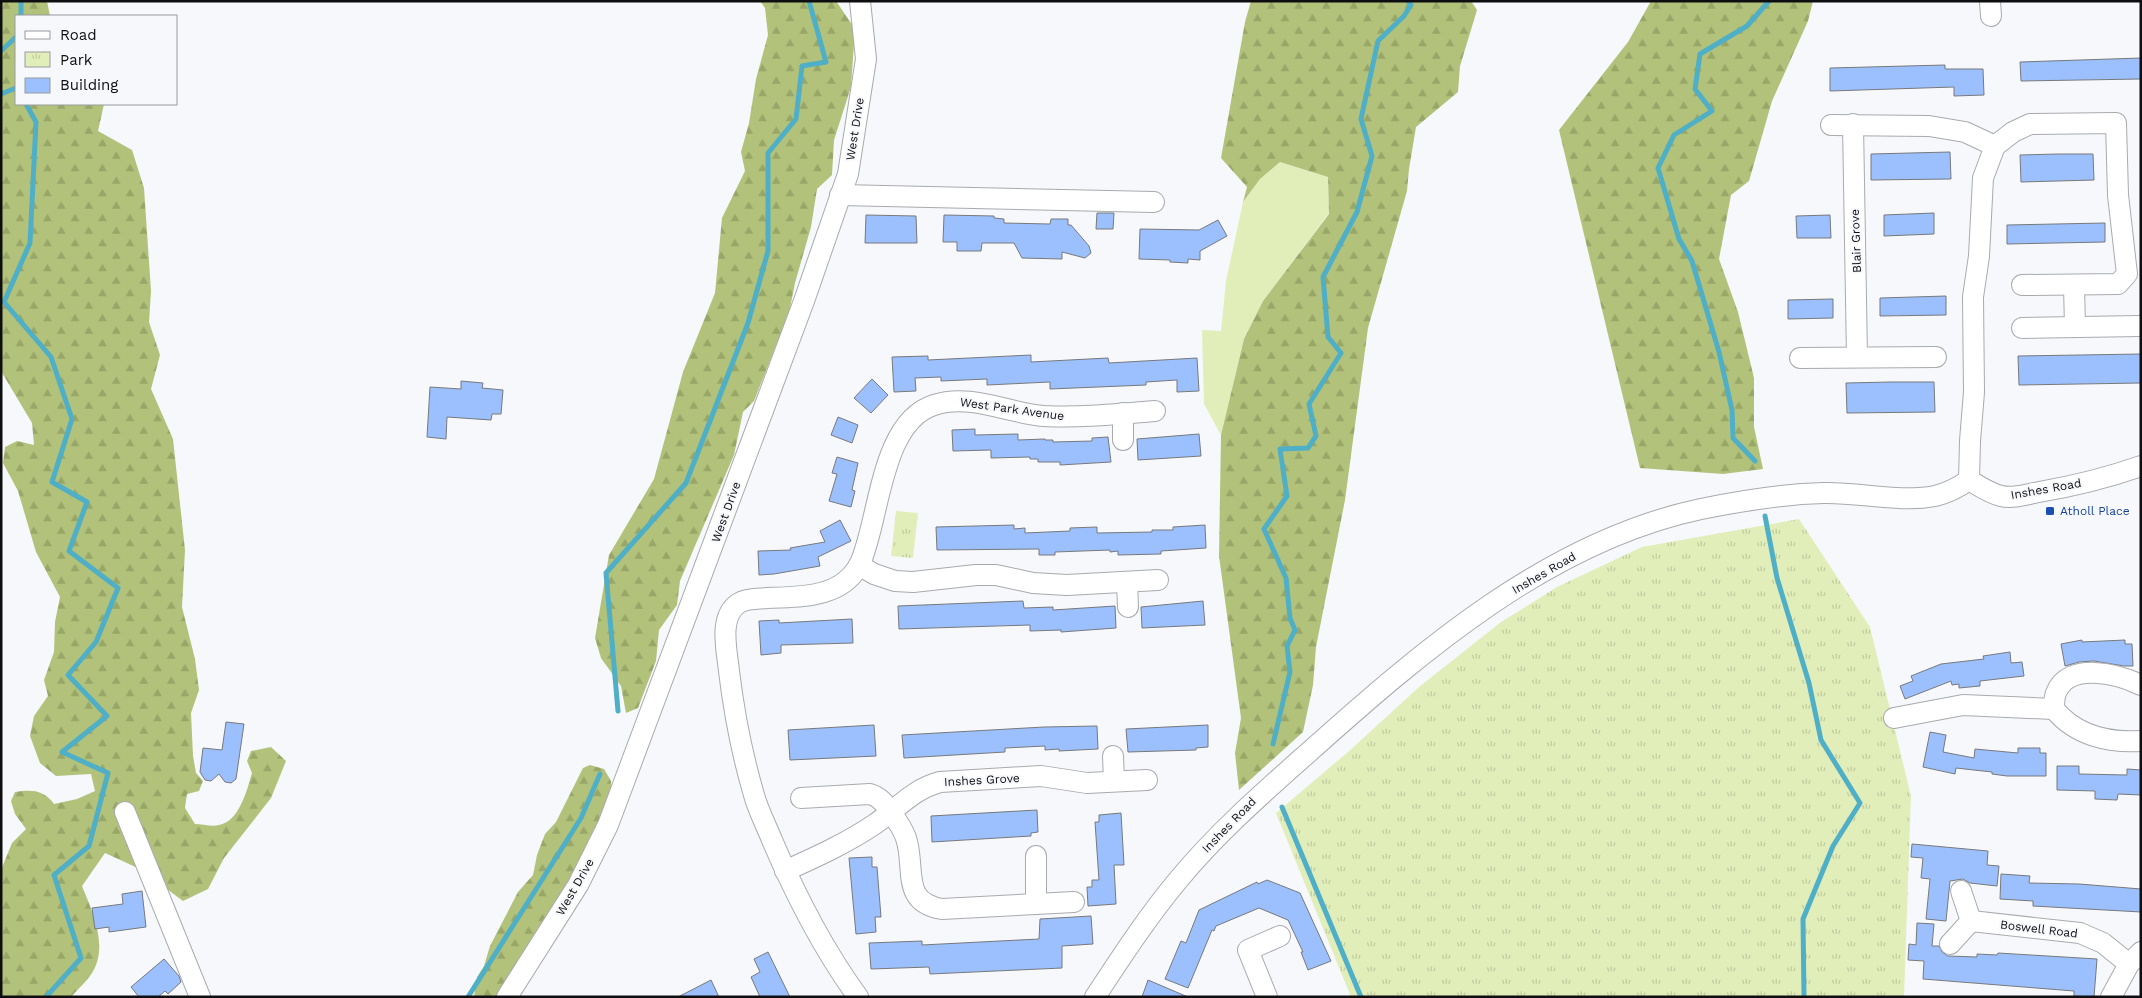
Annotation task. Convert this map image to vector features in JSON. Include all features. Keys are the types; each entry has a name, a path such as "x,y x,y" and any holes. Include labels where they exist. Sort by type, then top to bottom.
{"street":[{"name":"West Drive","path":"507,997 578,885 608,825 804,301 848,174 866,59 860,1"},
{"path":"1969,480 1974,392 1973,297 1979,256 1983,178 1995,146 2013,132 2030,124 2116,123 2118,195 2127,274 2118,284 2074,286 2022,285"},
{"name":"Blair Grove","path":"1853,124 1857,357"},
{"path":"1831,125 1929,126 1965,132 1995,146"},
{"path":"840,195 1154,202"},
{"path":"2074,286 2075,327"},
{"path":"2022,328 2141,326"},
{"path":"1800,358 1936,357"},
{"name":"West Park Avenue","path":"859,565 870,539 889,458 896,438 912,418 932,406 952,401 976,402 1040,415 1067,417 1155,411"},
{"path":"1123,413 1123,440"},
{"name":"Inshes Road","path":"1095,997 1139,930 1180,878 1255,798 1361,705 1464,622 1530,580 1594,545 1627,530 1698,510 1755,498 1825,493 1913,498 1935,496 1953,490 1969,480 1987,491 2002,496 2018,496 2083,483 2141,466"},
{"path":"858,997 841,973 785,871 754,797 735,721 726,646 726,622 733,608 741,602 756,599 812,596 834,588 848,578 859,565 874,574 895,581 913,582 976,575 996,575 1033,582 1067,585 1158,580"},
{"path":"1127,582 1128,607"},
{"path":"2141,685 2129,679 2110,675 2079,673 2064,681 2056,693 2054,709 2063,721 2080,731 2113,741 2141,741"},
{"path":"1894,718 1962,705 2054,709"},
{"path":"1113,756 1114,782"},
{"name":"Inshes Grove","path":"785,871 825,853 876,824 909,797 928,785 940,782 1041,776 1088,783 1147,780"},
{"path":"801,798 870,794 877,796 890,812 906,838 914,893 930,907 942,909 1074,902"},
{"path":"125,812 200,997"},
{"path":"1036,856 1036,904"},
{"path":"1950,944 1971,921 1961,891"},
{"name":"Boswell Road","path":"1971,921 2080,933 2135,958 2111,997"},
{"path":"1264,996 1248,950 1280,936"}],"green space":[{"path":"1,1 47,1 50,15 15,15 15,105 104,105 98,131 132,150 144,188 151,291 149,322 160,355 151,389 173,439 185,550 182,607 195,659 199,690 191,713 193,756 196,773 203,781 199,791 187,794 185,808 195,824 213,826 226,823 237,812 248,788 252,773 247,761 251,751 271,747 286,761 271,798 224,858 208,889 183,901 140,869 105,853 82,886 97,929 99,952 97,963 90,976 71,997 1,997 1,870 12,843 26,829 15,814 11,801 15,792 41,793 54,804 77,799 95,791 91,774 56,776 40,763 30,736 34,716 48,696 44,680 54,652 55,622 60,597 36,552 18,491 3,463 5,447 17,441 34,445 32,423 1,371"},
{"path":"760,1 836,1 855,29 851,87 834,140 832,175 817,189 811,227 795,283 789,313 754,401 743,412 734,455 680,581 677,605 659,630 656,661 638,708 626,713 621,686 601,658 595,638 609,555 654,479 683,372 715,293 722,218 745,171 741,152 749,123 756,79 768,35 765,8"},
{"path":"1251,1 1471,1 1477,10 1460,66 1458,92 1416,127 1407,191 1368,328 1345,500 1316,647 1313,685 1303,732 1239,790 1235,753 1241,718 1219,556 1221,435 1244,339 1263,301 1329,214 1328,177 1280,162 1260,179 1243,202 1247,187 1221,158 1245,22"},
{"path":"1651,1 1813,1 1808,21 1772,101 1749,181 1731,195 1719,259 1738,312 1754,378 1754,427 1763,469 1723,474 1640,468 1559,130 1628,42"},
{"path":"1280,162 1328,177 1329,213 1263,301 1244,339 1221,435 1204,404 1202,330 1221,331 1226,281 1243,202 1260,179"},
{"path":"896,511 918,513 913,558 891,556"},
{"path":"1799,519 1870,627 1911,796 1904,997 1351,997 1276,813 1348,752 1419,687 1501,622 1557,587 1642,547"},
{"path":"590,765 604,769 611,781 611,796 600,824 590,837 576,870 500,997 474,997 477,977 484,966 490,946 518,892 533,875 537,855 545,834 556,822 583,768"}],"building":[{"path":"2141,58 2141,79 2021,81 2020,62"},
{"path":"1945,65 1945,69 1983,69 1984,95 1954,96 1954,87 1830,91 1830,68"},
{"path":"1950,152 1951,179 1871,180 1871,154"},
{"path":"2093,154 2094,180 2021,182 2020,155"},
{"path":"1097,213 1114,213 1113,229 1096,229"},
{"path":"1934,213 1934,234 1884,236 1884,215"},
{"path":"866,215 916,216 917,243 865,243"},
{"path":"944,215 994,216 994,218 1004,219 1004,223 1050,224 1051,219 1068,219 1068,225 1071,225 1089,246 1091,253 1085,258 1062,252 1062,259 1022,258 1014,243 982,243 981,251 957,251 957,242 943,242"},
{"path":"1830,215 1831,238 1797,238 1796,216"},
{"path":"1218,220 1227,236 1200,251 1200,260 1188,259 1188,263 1170,262 1170,260 1139,259 1140,229 1199,230"},
{"path":"2105,223 2105,242 2007,244 2007,225"},
{"path":"1946,296 1946,315 1880,316 1880,298"},
{"path":"1833,299 1833,318 1788,319 1788,300"},
{"path":"2141,354 2141,383 2019,385 2018,356"},
{"path":"1031,355 1031,362 1108,358 1109,363 1197,358 1199,391 1177,392 1177,380 1146,382 1146,385 1050,389 1050,382 987,385 987,379 941,381 941,377 915,378 916,391 894,392 892,357 928,356 928,360"},
{"path":"872,379 888,395 871,413 854,398"},
{"path":"461,381 483,383 482,388 503,390 501,414 492,414 491,420 447,417 446,439 427,437 430,387 461,389"},
{"path":"1934,382 1935,412 1847,413 1846,383"},
{"path":"838,417 858,425 852,443 831,435"},
{"path":"975,429 975,435 1018,434 1018,440 1045,439 1053,440 1053,442 1092,441 1092,438 1108,437 1111,462 1060,465 1060,462 1038,462 1038,459 1030,459 1030,457 991,458 991,450 953,451 952,430"},
{"path":"1199,434 1201,456 1138,460 1137,439"},
{"path":"837,457 858,463 852,490 855,491 851,507 829,501 837,474 832,473"},
{"path":"840,520 851,541 818,557 820,566 759,575 758,551 791,550 790,548 825,542 820,531"},
{"path":"1014,525 1014,529 1025,528 1025,533 1070,531 1070,528 1097,527 1097,533 1152,532 1152,530 1173,530 1173,527 1205,525 1206,548 1161,551 1161,554 1118,555 1118,551 1110,552 1110,550 1055,552 1055,555 1039,555 1039,549 937,550 936,527"},
{"path":"1023,601 1024,608 1053,607 1053,610 1115,606 1116,628 1061,632 1061,630 1030,631 1030,625 899,629 898,606"},
{"path":"1203,601 1205,625 1142,628 1141,607"},
{"path":"852,619 853,643 781,645 781,653 761,655 759,621 779,620 779,623"},
{"path":"2082,640 2082,642 2125,640 2125,644 2132,644 2133,666 2094,661 2079,662 2065,666 2061,644"},
{"path":"2010,652 2011,663 2022,662 2024,676 1980,681 1980,686 1959,688 1959,684 1952,685 1951,681 1905,699 1900,686 1913,681 1911,676 1941,664 1984,659 1983,656"},
{"path":"226,722 244,724 236,779 231,783 225,782 219,774 211,781 205,780 200,772 203,748 222,750"},
{"path":"874,725 876,756 790,760 788,730"},
{"path":"1208,725 1208,747 1196,748 1196,750 1128,752 1126,729"},
{"path":"1097,726 1098,749 1059,751 1059,749 1045,750 1045,746 1005,748 1005,752 904,758 902,735"},
{"path":"1930,732 1946,735 1943,752 1974,758 1975,749 2018,753 2018,748 2040,748 2040,753 2046,753 2046,776 2007,776 1992,774 1992,772 1956,768 1955,774 1923,767"},
{"path":"2057,766 2079,766 2079,774 2127,775 2127,769 2141,770 2141,795 2118,794 2117,800 2095,799 2095,791 2057,790"},
{"path":"1037,810 1038,832 1031,833 1031,836 932,842 931,816"},
{"path":"1121,813 1124,865 1114,865 1116,904 1088,906 1087,887 1092,887 1092,880 1099,880 1095,822 1099,822 1099,815"},
{"path":"1912,844 1988,851 1987,865 1999,866 1997,886 1970,883 1963,879 1950,881 1946,921 1926,919 1930,879 1921,878 1923,858 1911,857"},
{"path":"872,857 872,867 877,867 881,917 875,917 876,932 856,934 849,858"},
{"path":"2001,874 2030,876 2029,883 2079,884 2141,889 2141,912 2033,906 2033,901 2000,899"},
{"path":"1267,880 1300,893 1331,961 1308,970 1301,952 1303,952 1288,920 1259,908 1216,926 1214,931 1212,930 1188,988 1165,979 1181,941 1186,943 1199,910 1257,882 1258,884"},
{"path":"142,891 146,927 109,932 109,927 95,929 92,908 123,904 122,894"},
{"path":"1091,916 1093,944 1062,946 1062,968 930,974 929,967 871,969 869,943 922,941 922,945 1039,939 1040,919"},
{"path":"1917,923 1934,924 1932,946 1939,946 1942,952 1948,956 1977,957 1977,954 1997,955 1998,953 2097,959 2094,997 2074,996 2074,991 1923,979 1924,961 1908,960 1909,944 1916,945"},
{"path":"768,952 790,997 760,997 751,977 760,972 754,959"},
{"path":"164,959 179,976 181,982 168,994 165,991 158,997 139,997 131,987"},
{"path":"711,980 719,997 678,997"},
{"path":"1148,980 1188,997 1142,997"}],"waterway":[{"path":"21,1 21,15"},
{"path":"618,711 606,573 686,483 748,323 768,251 768,153 796,119 802,66 826,62 809,1"},
{"path":"1273,744 1290,672 1287,646 1295,630 1290,618 1286,578 1264,529 1287,496 1280,449 1308,448 1316,436 1309,404 1341,353 1328,337 1323,277 1357,212 1372,156 1361,119 1378,41 1404,16 1411,5 1408,1"},
{"path":"1755,461 1733,438 1732,410 1719,352 1692,261 1679,239 1658,168 1674,135 1712,111 1695,89 1700,54 1747,26 1769,1"},
{"path":"1,51 15,38"},
{"path":"1,94 15,88"},
{"path":"27,105 36,122 30,243 4,302 51,357 72,419 52,482 87,502 69,551 118,588 96,642 68,675 107,716 62,752 108,773 89,846 54,875 81,958 46,997"},
{"path":"1765,516 1777,578 1809,683 1821,740 1860,803 1833,846 1803,919 1804,997"},
{"path":"468,997 581,818 600,774"},
{"path":"1282,807 1361,997"}],"place":[{"name":"Atholl Place","path":"2050,511"}]}
